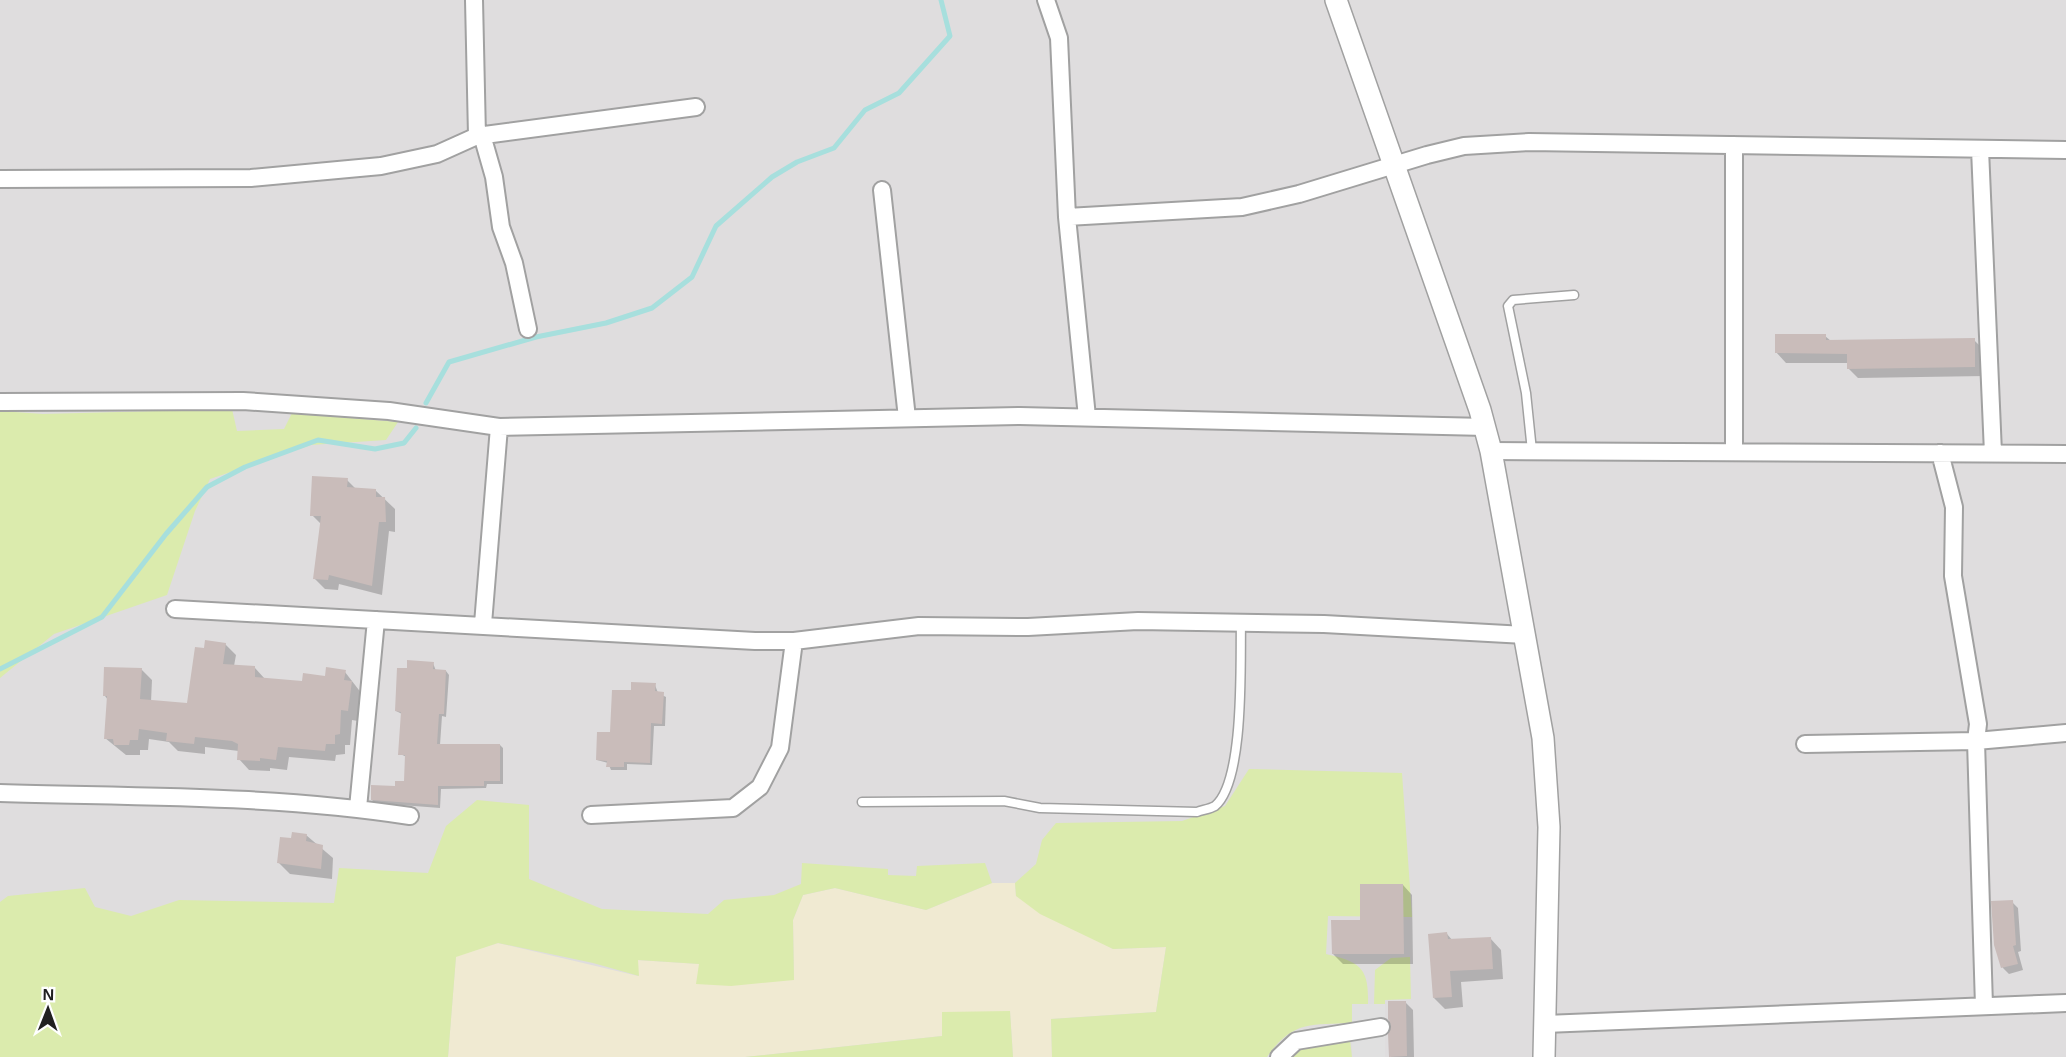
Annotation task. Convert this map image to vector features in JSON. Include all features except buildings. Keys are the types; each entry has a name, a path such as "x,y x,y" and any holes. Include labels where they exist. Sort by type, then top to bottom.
{"street":[{"path":"474,0 479,135 494,177 501,227 514,263 528,329"},
{"path":"1046,0 1059,38 1067,217 1087,417"},
{"path":"1336,0 1486,427 1491,451 1543,738 1549,827 1544,1057"},
{"path":"0,179 275,176 381,166 436,154 479,135 696,107"},
{"path":"1067,217 1242,207 1464,146 1529,142 2066,150"},
{"path":"1734,145 1734,453"},
{"path":"1980,149 1993,453"},
{"path":"882,190 907,418"},
{"path":"0,402 243,401 389,411 499,427 907,418 1087,417 1486,427"},
{"path":"483,624 499,427"},
{"path":"1491,451 2066,454"},
{"path":"1940,453 1954,507 1953,576 1971,669 1978,724 1976,741 1984,1005"},
{"path":"175,609 483,624 755,641 794,641 920,626 1028,627 1138,621 1324,624 1526,635"},
{"path":"358,808 376,620"},
{"path":"591,814 733,808 760,787 780,748 794,641"},
{"path":"1805,744 1976,741 2066,733"},
{"path":"0,793 221,799 358,808 410,816"},
{"path":"1545,1024 1984,1005 2066,1004"},
{"path":"1279,1057 1296,1041 1381,1027"}],"lane":[{"path":"1532,451 1526,393 1509,320 1508,306 1513,300 1574,296"},
{"path":"862,802 1004,801 1040,808 1197,812 1215,805 1222,795 1236,758 1241,623"}],"shaded area":[{"path":"0,0 2066,0 2066,1057 0,1057"},
{"path":"992,883 1015,883 1016,896 1113,949 1166,947 1156,1012 1051,1019 1052,1057 1013,1057 1010,1011 942,1036 745,1057 448,1057 456,956 498,943 638,976 637,960 700,964 697,984 794,979 793,920 803,895 835,888 926,910"},
{"path":"1352,1004 1385,1004 1385,1057 1352,1057"}],"green space":[{"path":"232,409 237,431 284,429 292,413 398,422 386,440 311,445 210,479 195,511 167,595 54,634 0,678 0,411 43,414"},
{"path":"1249,769 1402,773 1412,917 1328,916 1326,954 1347,960 1360,968 1367,982 1368,1004 1352,1004 1352,1023 1314,1025 1285,1036 1267,1057 1052,1057 1051,1019 1156,1012 1166,947 1113,949 1040,914 1016,896 1015,883 1036,864 1042,840 1056,823 1182,821 1225,806"},
{"path":"477,800 529,805 529,879 602,909 708,914 724,900 774,895 801,884 802,863 888,869 888,875 916,876 917,866 985,863 992,883 926,910 835,888 803,895 793,920 794,980 731,986 696,984 699,964 638,960 639,976 593,963 498,943 456,957 448,1057 0,1057 0,902 8,896 85,888 95,907 131,916 179,900 334,903 339,868 428,873 446,826"},
{"path":"1410,957 1411,999 1385,1000 1385,1004 1374,1004 1375,970 1391,958"},
{"path":"1010,1011 1013,1057 745,1057 942,1036 942,1012"},
{"path":"1350,1039 1352,1057 1286,1057 1302,1046"}],"waterway":[{"path":"426,403 449,362 536,337 606,323 652,308 692,277 716,226 772,177 797,162 834,148 865,110 899,93 950,36 941,0"},
{"path":"0,669 102,617 166,534 207,487 245,467 318,440 375,449 404,443 416,428"}]}
